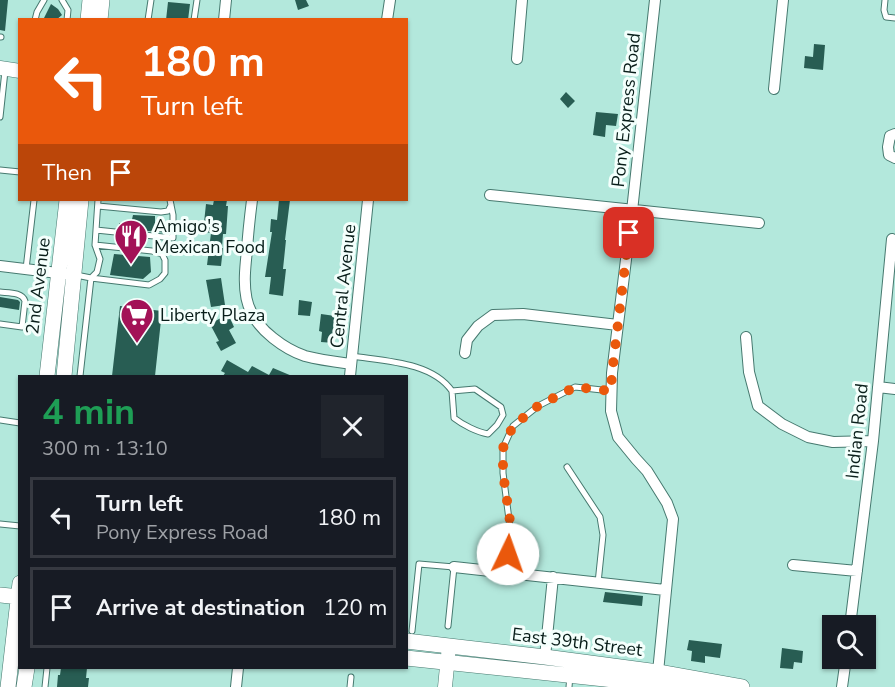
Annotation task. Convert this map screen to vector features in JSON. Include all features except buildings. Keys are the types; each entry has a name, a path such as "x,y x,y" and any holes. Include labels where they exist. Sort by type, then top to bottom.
{"main road":[{"path":"88,18 90,0"},
{"path":"100,18 102,0"},
{"name":"2nd Avenue","path":"47,375 68,201"},
{"name":"2nd Avenue","path":"64,371 81,201"},
{"path":"0,595 18,592"},
{"path":"0,611 18,613 6,658 8,687"},
{"name":"East 39th Street","path":"409,636 449,646 658,672 742,687"},
{"name":"East 39th Street","path":"408,658 569,681 696,687"},
{"path":"24,687 27,669"}],"street":[{"path":"224,18 226,0"},
{"path":"387,18 390,0"},
{"path":"517,59 522,0"},
{"name":"Pony Express Road","path":"655,0 612,373 610,411 618,437 647,471 667,503 673,519 658,672"},
{"path":"774,89 783,0"},
{"path":"895,134 890,136 888,147 889,155 895,158"},
{"path":"490,195 759,223"},
{"path":"252,201 244,284 247,302 254,318 266,333 292,351 313,358 352,360"},
{"name":"Central Avenue","path":"350,375 368,201"},
{"name":"Indian Road","path":"851,615 873,441 892,239"},
{"path":"0,266 75,275"},
{"path":"465,353 467,340 478,326 493,315 523,314 618,325"},
{"path":"746,337 749,372 758,406 782,424 808,437 833,442 873,441"},
{"path":"878,387 895,389"},
{"path":"794,565 857,571"},
{"path":"454,567 665,590"},
{"path":"545,657 553,577"},
{"path":"445,687 449,646"},
{"path":"236,687 238,669"},
{"path":"842,687 844,669"}],"lane":[{"path":"36,18 44,0"},
{"path":"62,0 68,10 67,18"},
{"path":"148,18 151,0"},
{"path":"194,18 196,0"},
{"path":"885,0 886,17 895,18"},
{"path":"0,117 8,69"},
{"path":"0,170 18,172"},
{"path":"26,269 34,201"},
{"path":"64,371 80,374 91,278 97,272 100,259 95,245 98,202 161,212 168,211 171,201"},
{"path":"96,230 173,238 171,201"},
{"path":"75,275 149,285 165,273 165,260 162,254 95,245"},
{"path":"0,292 20,295 25,301 22,327 0,324"},
{"path":"352,360 424,369 446,381 452,391 454,418 461,424 488,434 497,425 503,415 501,407 475,389 452,391"},
{"path":"505,573 512,535 503,473 503,448 513,426 538,406 575,387 611,391"},
{"path":"0,420 18,423"},
{"path":"567,467 600,516 603,535 598,583"},
{"path":"0,524 18,526"},
{"path":"409,636 419,564 454,567 448,626"},
{"path":"45,687 48,669"},
{"path":"350,687 351,677"}],"place":[{"name":"Amigo's Mexican Food","path":"131,265"},
{"name":"Liberty Plaza","path":"137,344"}],"route":[{"path":"508,554 512,535 503,473 503,448 513,426 538,406 575,387 611,391 629,233"}]}
